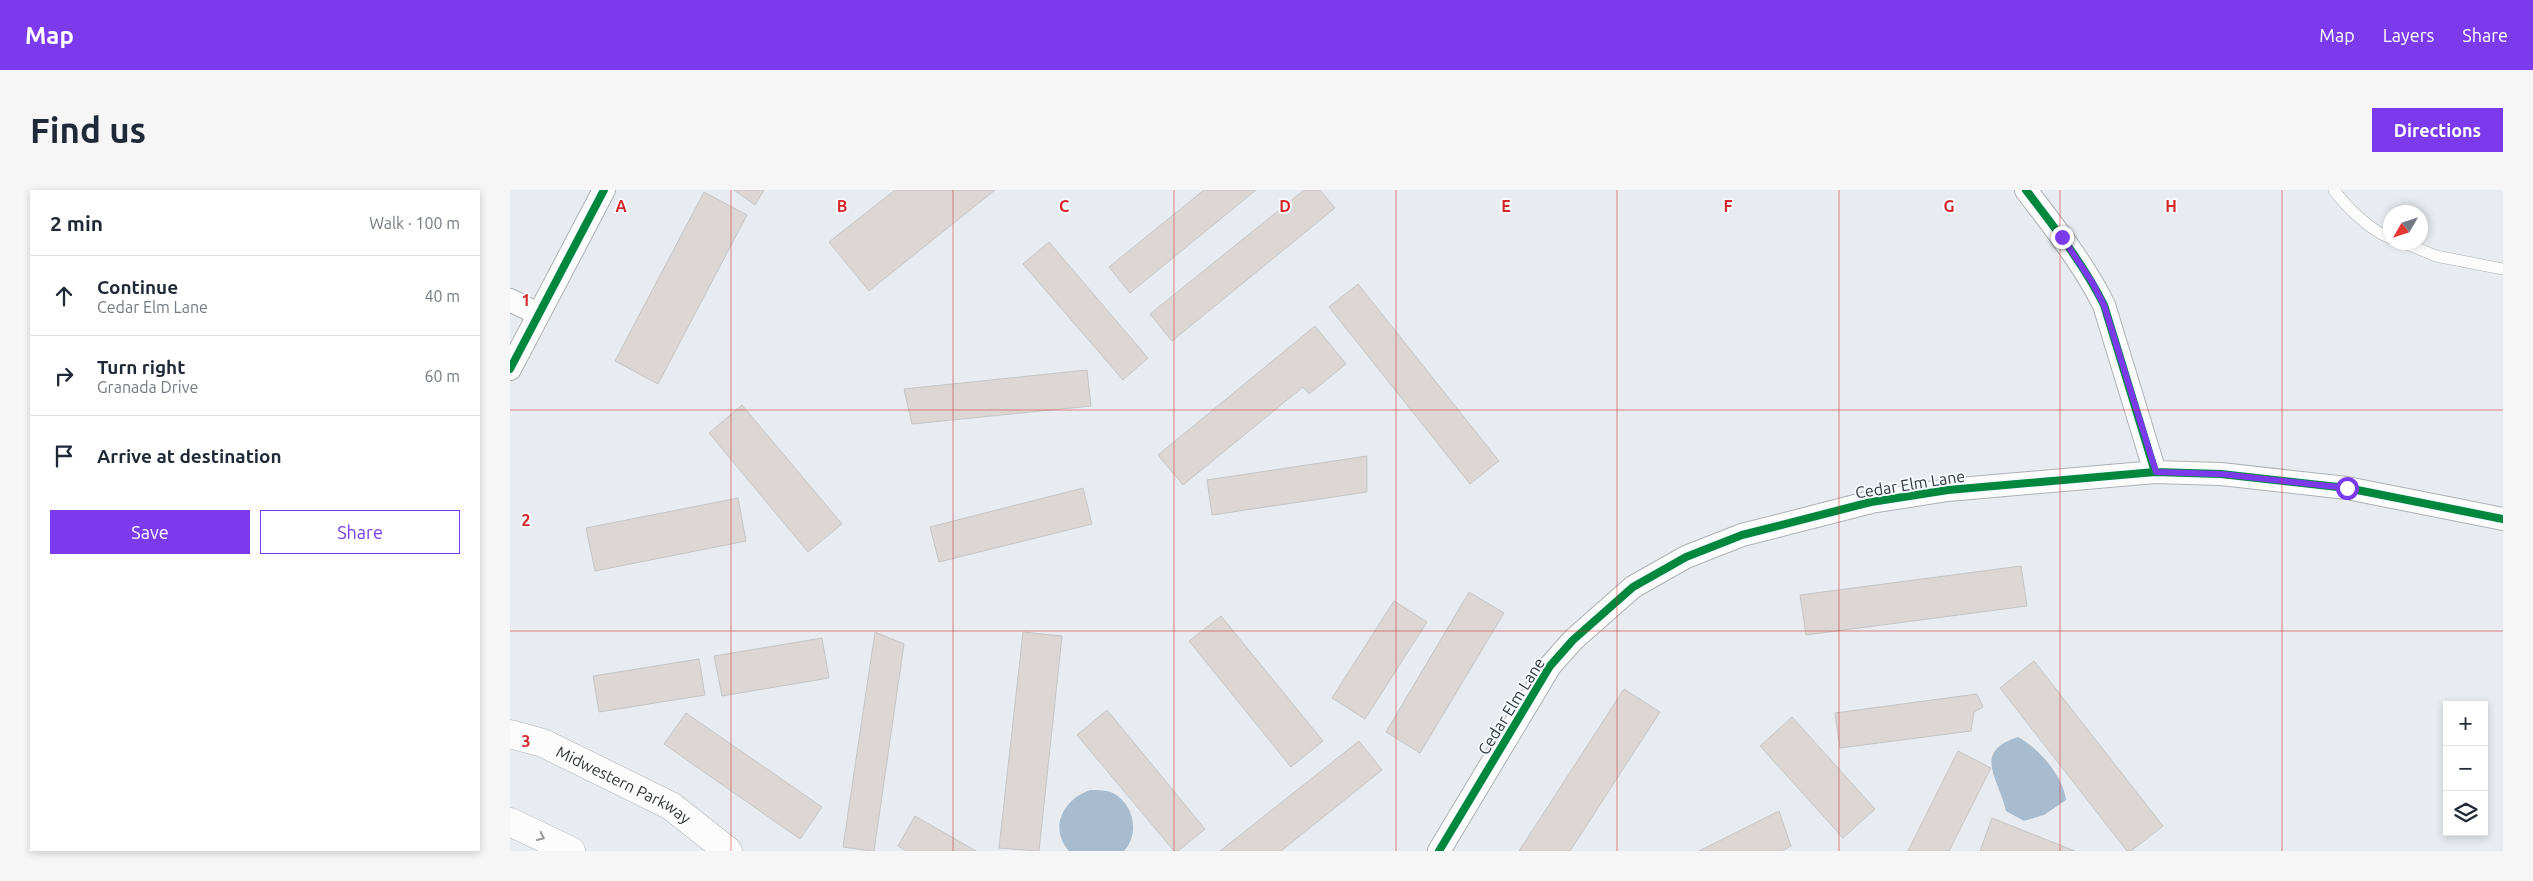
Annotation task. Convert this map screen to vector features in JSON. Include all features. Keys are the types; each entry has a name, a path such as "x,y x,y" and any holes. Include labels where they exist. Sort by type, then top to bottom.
{"main road":[{"name":"Midwestern Parkway","path":"510,734 543,743 671,806 728,851"},
{"path":"510,822 571,851"}],"street":[{"path":"510,369 604,190"},
{"path":"2026,190 2062,237 2092,282 2104,305 2156,472"},
{"path":"510,300 538,314"},
{"name":"Cedar Elm Lane","path":"1439,851 1550,666 1573,640 1632,587 1686,557 1742,535 1871,502 1948,490 2156,472 2221,474 2347,488 2503,519"}],"lane":[{"path":"2334,190 2341,200 2383,235"},
{"path":"2421,250 2436,256 2503,269"}],"water":[{"path":"2018,737 2034,748 2049,764 2060,782 2066,800 2044,815 2024,821 2006,811 1992,767 1992,758 1996,750 2004,743"},
{"path":"1090,790 1113,793 1126,804 1130,812 1133,828 1129,844 1124,851 1069,851 1063,842 1060,824 1066,807 1081,794"}],"building":[{"path":"734,190 764,190 755,205"},
{"path":"895,190 995,190 869,291 829,242"},
{"path":"1204,190 1256,190 1130,293 1109,267"},
{"path":"1304,190 1320,190 1335,208 1172,341 1150,314"},
{"path":"704,192 747,215 658,384 615,361"},
{"path":"1049,242 1148,358 1123,380 1023,264"},
{"path":"1358,284 1499,461 1470,484 1329,307"},
{"path":"1315,326 1346,364 1309,394 1303,387 1183,485 1158,455"},
{"path":"1087,370 1091,406 912,424 904,389"},
{"path":"742,405 842,524 808,552 709,433"},
{"path":"1367,456 1367,492 1212,515 1207,480"},
{"path":"1083,488 1092,524 939,562 930,527"},
{"path":"738,498 746,541 595,571 586,528"},
{"path":"2021,566 2027,606 1806,635 1800,595"},
{"path":"1469,592 1504,613 1420,753 1386,732"},
{"path":"1394,601 1427,622 1365,719 1332,698"},
{"path":"1221,616 1323,741 1291,767 1189,641"},
{"path":"875,632 904,644 874,851 871,851 843,847"},
{"path":"1023,632 1062,636 1039,851 999,848"},
{"path":"822,638 829,678 722,696 714,656"},
{"path":"699,659 705,695 599,712 593,676"},
{"path":"2034,661 2163,826 2131,851 2127,851 2000,688"},
{"path":"1624,689 1660,712 1570,851 1519,851"},
{"path":"1977,694 1983,707 1974,712 1971,731 1840,748 1835,713"},
{"path":"1107,710 1205,829 1178,851 1174,851 1077,735"},
{"path":"686,713 822,807 800,839 664,744"},
{"path":"1792,717 1875,809 1843,838 1760,746"},
{"path":"1359,741 1382,770 1281,851 1220,851"},
{"path":"1958,751 1991,768 1949,851 1908,851"},
{"path":"1779,811 1791,846 1782,851 1699,851"},
{"path":"915,816 976,851 906,851 898,846"},
{"path":"1992,818 2075,851 1980,851"}],"cycle path":[{"path":"510,369 604,190"},
{"path":"2026,190 2077,260 2104,305 2155,472"},
{"path":"1439,851 1550,666 1573,640 1633,587 1686,557 1742,535 1871,502 1948,490 2155,472 2221,474 2347,488 2503,519"}],"route":[{"path":"2062,237 2092,282 2104,305 2156,472 2221,474 2347,488"}]}
